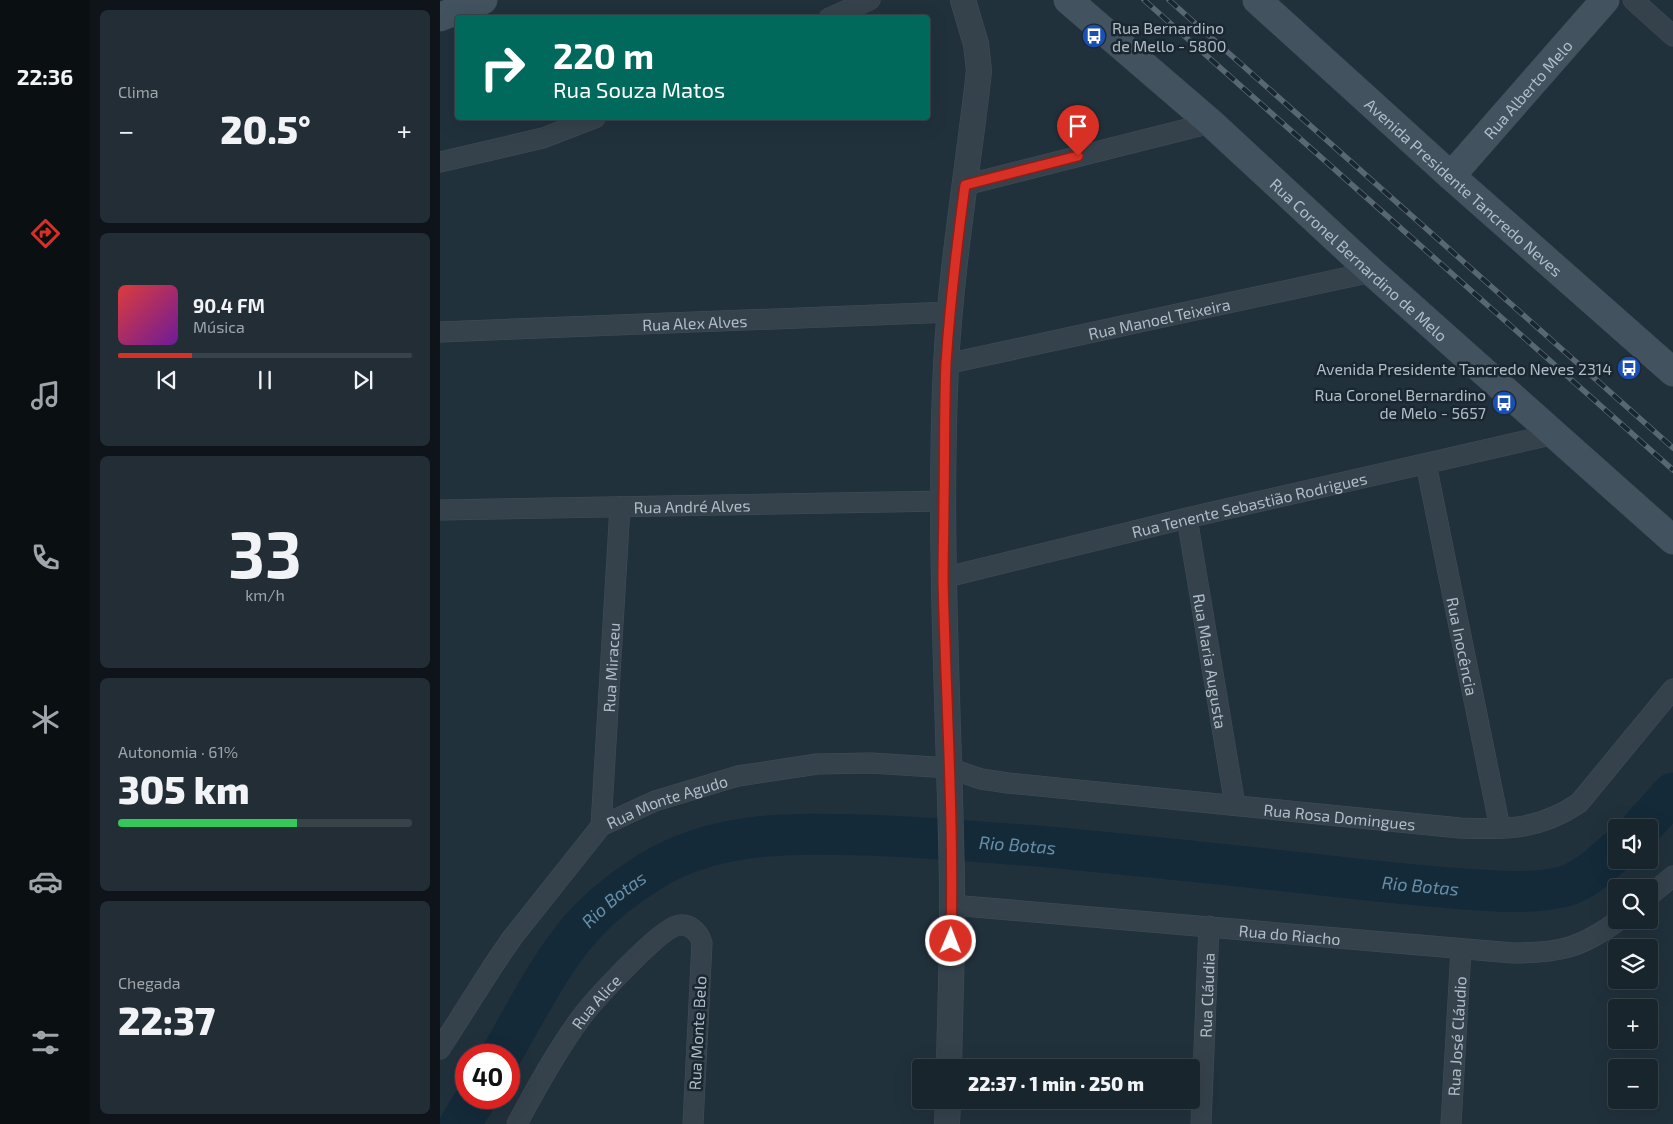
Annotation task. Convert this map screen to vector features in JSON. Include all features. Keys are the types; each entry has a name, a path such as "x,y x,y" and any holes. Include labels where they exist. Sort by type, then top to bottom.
{"main road":[{"path":"440,17 482,0"},
{"name":"Rua Coronel Bernardino de Melo","path":"1068,0 1211,123 1372,272 1673,540"},
{"name":"Avenida Presidente Tancredo Neves","path":"1258,0 1451,176 1673,372"},
{"name":"Rua Alberto Melo","path":"1451,176 1605,0"}],"street":[{"path":"836,15 870,0"},
{"path":"949,1059 952,868 943,578 946,364 958,236 979,71 976,44 964,0"},
{"path":"1633,0 1673,36"},
{"path":"440,162 543,138 591,120"},
{"path":"965,185 1211,123"},
{"name":"Rua Manoel Teixeira","path":"946,364 1372,272"},
{"name":"Rua Alex Alves","path":"440,332 951,312"},
{"name":"Rua Tenente Sebastião Rodrigues","path":"943,578 1187,518 1555,434"},
{"name":"Rua Inocência","path":"1426,464 1500,828"},
{"name":"Rua André Alves","path":"440,510 944,501"},
{"name":"Rua Miraceu","path":"601,826 620,507"},
{"name":"Rua Maria Augusta","path":"1187,518 1235,805"},
{"name":"Rua Rosa Domingues","path":"949,768 994,782 1460,828 1517,828 1563,814 1579,803 1673,689"},
{"name":"Rua Monte Agudo","path":"440,1049 512,938 601,826 655,801 738,776 816,764 871,763 949,768"},
{"path":"1658,888 1673,876"},
{"name":"Rua do Riacho","path":"952,905 1513,953 1556,951 1572,947 1590,939 1608,927"},
{"name":"Rua Alice","path":"517,1124 551,1064 596,998 641,954 667,931 678,925 692,928 700,936 702,943"},
{"name":"Rua Cláudia","path":"1201,1124 1209,926"},
{"name":"Rua Monte Belo","path":"693,1124 702,943"},
{"name":"Rua José Cláudio","path":"1451,1124 1460,949"},
{"path":"947,1124 948,1109"}],"waterway":[{"name":"Rio Botas","path":"1649,819 1673,793"},
{"name":"Rio Botas","path":"507,1044 552,967 572,939 599,910 619,893 651,871 676,858 702,848 755,837 810,834 931,838 1038,846 1410,884 1514,892 1540,891 1566,886 1580,880 1608,858"},
{"name":"Rio Botas","path":"460,1124 469,1109"}],"railway":[{"path":"1144,0 1673,470"},
{"path":"1169,0 1673,448"}],"place":[{"name":"Rua Bernardino de Mello - 5800","path":"1094,36"},
{"name":"Avenida Presidente Tancredo Neves 2314","path":"1629,368"},
{"name":"Rua Coronel Bernardino de Melo - 5657","path":"1504,403"}],"route":[{"path":"951,941 952,881 948,684 943,578 945,410 946,364 952,293 965,185 1078,156"}]}
